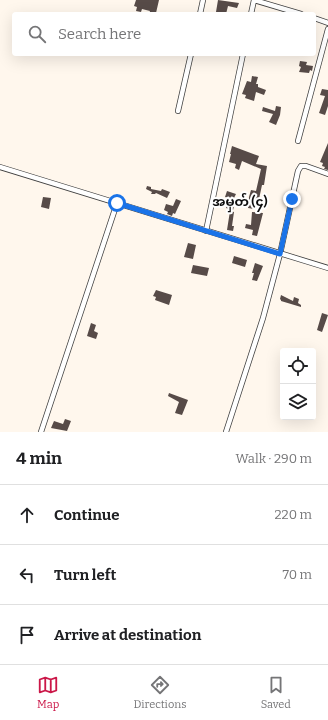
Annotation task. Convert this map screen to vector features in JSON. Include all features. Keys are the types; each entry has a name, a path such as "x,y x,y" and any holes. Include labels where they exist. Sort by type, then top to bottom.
{"street":[{"path":"200,12 203,0"},
{"path":"251,12 254,0 295,12"},
{"path":"316,19 328,23"},
{"path":"298,141 328,29"},
{"path":"178,111 190,56"},
{"path":"206,231 243,56"},
{"path":"226,432 263,318 280,254 298,171 301,166 306,166 328,174"},
{"path":"0,168 328,268"},
{"path":"41,432 117,203"}],"building":[{"path":"136,0 159,0 156,12 150,12 142,9 141,12 136,11 137,7 134,6"},
{"path":"218,0 239,3 237,8 228,6 226,12 216,12"},
{"path":"300,61 307,62 306,65 313,66 312,71 310,70 309,73 299,72 301,67 299,66"},
{"path":"252,76 258,77 256,84 258,84 258,87 266,90 264,95 256,92 254,101 245,98 246,95 242,94 247,81 251,82"},
{"path":"322,89 328,90 328,106 325,115 319,113 325,96 320,95"},
{"path":"276,106 281,107 276,125 269,122 273,114 262,111 263,107 275,111"},
{"path":"328,143 328,170 324,169 325,167 322,166 323,163 320,162"},
{"path":"232,146 259,156 256,164 267,166 264,185 262,185 259,199 256,199 254,209 248,208 249,197 251,190 256,191 261,169 242,161 239,170 235,168 236,164 229,162"},
{"path":"147,186 151,187 151,189 161,191 162,189 170,192 167,198 156,193 151,194 152,192 146,189"},
{"path":"227,191 236,194 232,202 235,203 233,210 226,208 229,198 225,197"},
{"path":"43,197 51,198 49,209 41,207"},
{"path":"176,199 181,201 175,214 173,213 172,216 167,214 168,212 164,210 166,204 173,206"},
{"path":"230,211 234,212 232,226 234,226 233,231 227,230"},
{"path":"252,212 263,213 257,236 252,235 253,230 245,228 246,224 251,225"},
{"path":"188,243 196,245 193,259 184,257"},
{"path":"234,256 247,260 245,267 232,263"},
{"path":"255,263 263,266 257,281 252,280 254,273 252,273"},
{"path":"193,265 209,268 207,276 191,273"},
{"path":"156,290 172,295 169,305 155,300 156,297 153,296"},
{"path":"281,295 293,301 294,297 299,299 298,303 301,307 281,301"},
{"path":"322,313 328,315 322,332 317,330"},
{"path":"91,323 96,325 94,331 98,333 96,339 87,336"},
{"path":"169,393 188,400 182,415 175,413 179,402 168,396"},
{"path":"65,419 71,421 67,431 51,428 54,421 63,424"}],"district":[{"name":"အမှတ် (၄)","path":"240,201"}],"route":[{"path":"117,203 280,254 292,199"}]}
